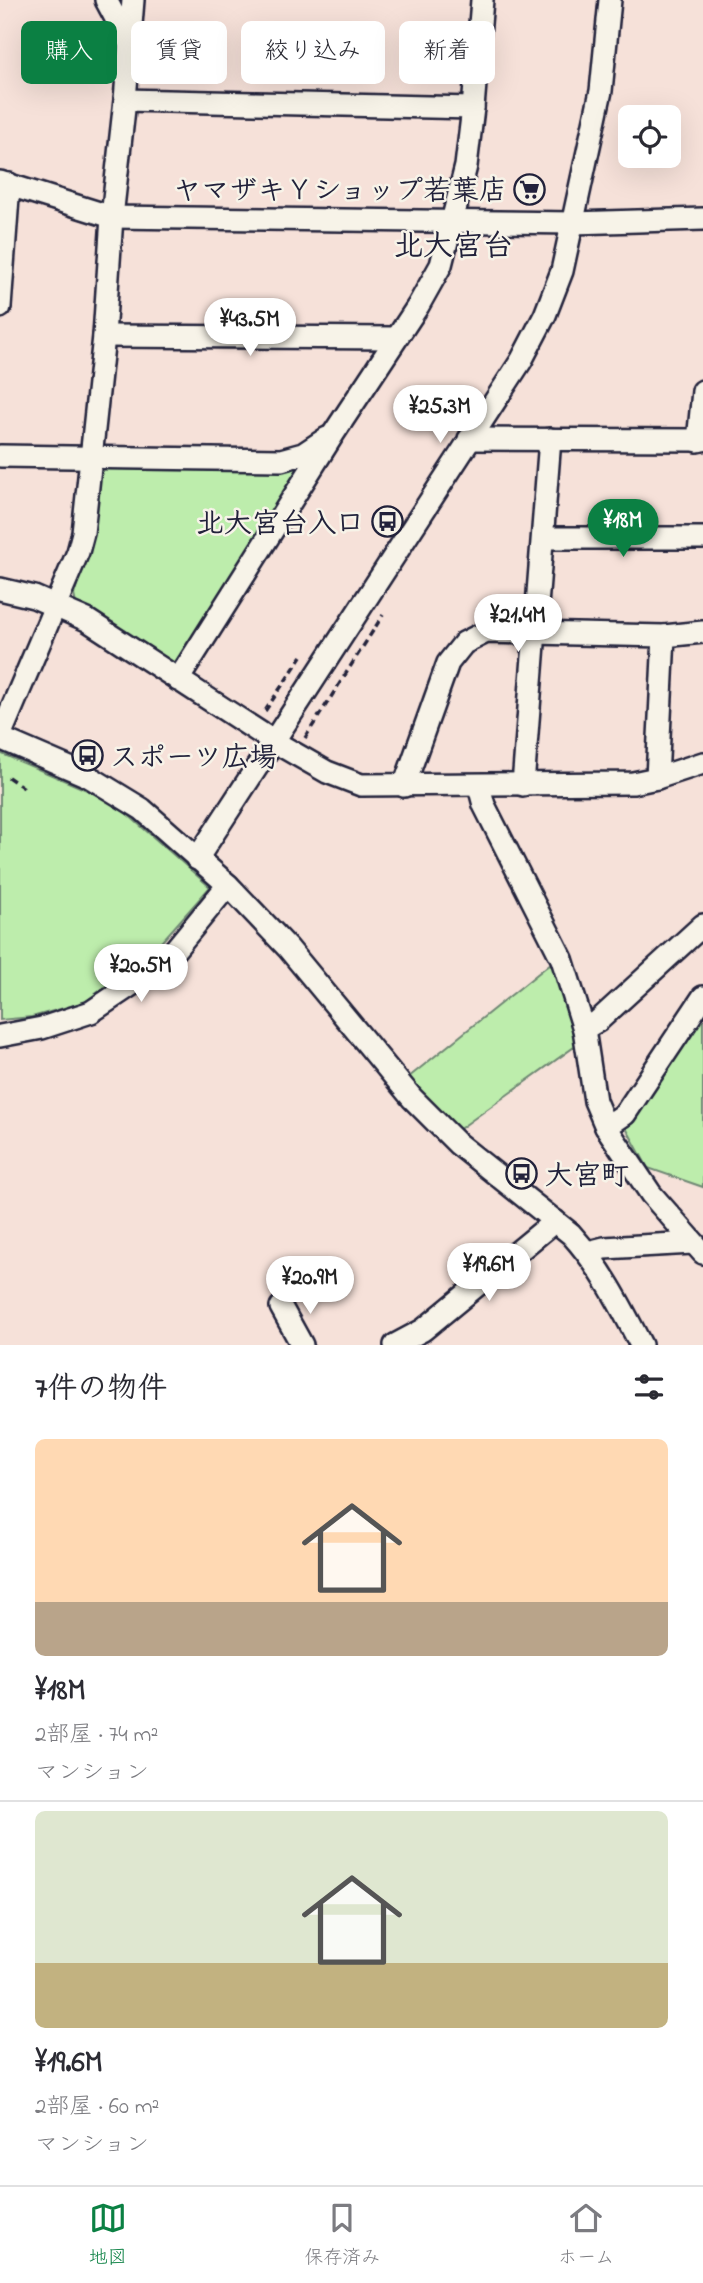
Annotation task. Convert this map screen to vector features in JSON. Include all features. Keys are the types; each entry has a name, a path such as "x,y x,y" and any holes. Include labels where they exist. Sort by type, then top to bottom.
{"street":[{"path":"106,0 129,43"},
{"path":"133,0 112,217 104,335 83,533 78,552 0,737 88,776 142,810 228,886 288,948 412,1098 458,1144 572,1234 588,1252 641,1345"},
{"path":"178,680 441,265 466,166 482,0"},
{"path":"197,859 521,361 545,314 562,271 601,91 610,0"},
{"path":"125,100 473,108"},
{"path":"0,307 5,183 112,217 573,223 703,219"},
{"path":"104,335 396,338"},
{"path":"469,439 700,440 703,391"},
{"path":"0,456 281,460 303,454 334,433"},
{"path":"523,785 550,439"},
{"path":"543,538 703,538"},
{"path":"0,589 34,597 87,620 273,741 327,772 361,785 633,783 703,763"},
{"path":"404,786 449,663 464,643 486,632 664,636 703,632"},
{"path":"657,778 664,636"},
{"path":"479,786 484,805 562,959 584,1029 595,1101 606,1127 651,1194 698,1248"},
{"path":"0,1036 42,1028 91,1012 164,963 228,886"},
{"path":"584,1029 598,1021 703,925"},
{"path":"606,1127 625,1114 703,997"},
{"path":"395,1345 423,1330 555,1221"},
{"path":"588,1252 604,1248 698,1248"},
{"path":"281,1307 302,1345"}],"path":[{"path":"264,713 309,645"},
{"path":"8,777 27,790"}],"green space":[{"path":"301,465 304,472 180,661 172,663 76,604 74,595 93,530 101,471 108,467"},
{"path":"0,753 101,796 126,813 210,887 156,948 85,1002 32,1017 0,1020"},
{"path":"556,959 581,1042 454,1133 404,1081"},
{"path":"703,996 703,1187 648,1168 620,1117"}],"place":[{"name":"ヤマザキＹショップ若葉店","path":"530,189"},
{"name":"北大宮台入口","path":"387,522"},
{"name":"スポーツ広場","path":"87,756"},
{"name":"大宮町","path":"522,1174"}],"district":[{"name":"北大宮台","path":"453,245"}]}
